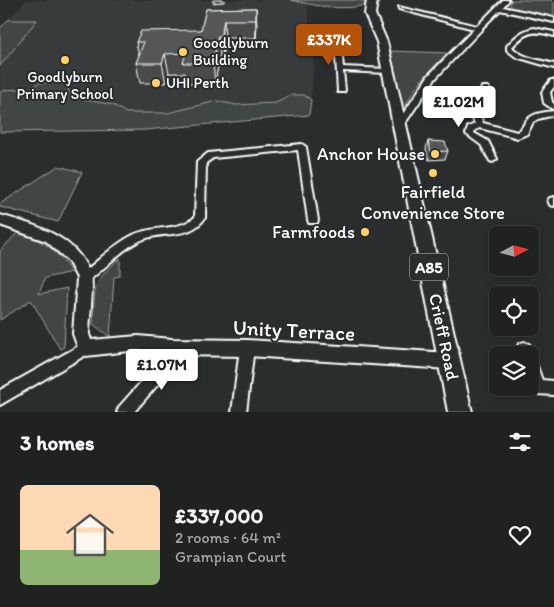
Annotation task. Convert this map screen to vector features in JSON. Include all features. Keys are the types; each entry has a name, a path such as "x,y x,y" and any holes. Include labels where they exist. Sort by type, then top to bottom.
{"main road":[{"name":"Crieff Road","path":"372,0 370,14 380,34 400,122 460,412"}],"street":[{"path":"400,122 412,112 421,90 431,78 506,0"},
{"path":"401,8 480,28"},
{"path":"500,8 554,20"},
{"path":"554,34 535,29 525,31 510,47 510,50 518,56 554,66"},
{"path":"338,40 341,90"},
{"path":"340,69 388,71"},
{"path":"554,83 546,92 548,103 554,108"},
{"path":"479,125 476,116 485,89"},
{"path":"493,159 485,143 470,134 471,129 479,125 518,135 524,132 530,121 535,117 554,113"},
{"path":"84,278 141,235 185,229 194,225 200,218 202,162 211,155 302,147 313,220"},
{"path":"0,220 52,237 73,257 84,278 81,334 86,348"},
{"name":"Unity Terrace","path":"0,398 86,348 138,343 172,348 247,348 449,361"},
{"path":"124,412 155,377 172,348"},
{"path":"239,412 247,348"},
{"path":"539,387 554,388"}],"shaded area":[{"name":"UHI Perth","path":"26,0 314,0 307,3 314,65 309,115 145,130 0,132 0,28"},
{"path":"291,0 357,0 363,1 366,5 337,8"},
{"path":"512,0 551,0 554,3 554,18 512,8 510,4"},
{"path":"8,20 37,20 0,66 0,28"},
{"path":"389,51 447,53 417,87 402,112"},
{"path":"66,82 71,97 113,105 126,113 168,113 217,101 236,105 276,103 292,95 304,95 311,100 309,115 145,130 0,132 0,93 5,90 32,88 38,83"},
{"path":"58,166 82,172 58,222 0,207 0,204"},
{"path":"18,232 49,247 60,257 71,272 45,278 39,294 67,288 64,347 60,349 31,300 0,320 0,251"},
{"path":"120,258 120,276 114,277 110,337 93,324 95,293 99,280"}],"building":[{"path":"256,8 256,20 224,20 221,36 218,36 213,63 183,63 186,53 165,54 162,63 136,63 144,42 136,42 141,31 201,30 206,9"},
{"path":"428,141 445,142 448,151 431,152"}],"place":[{"name":"Goodlyburn Building","path":"183,52"},
{"name":"Goodlyburn Primary School","path":"65,60"},
{"name":"UHI Perth","path":"156,83"},
{"name":"Anchor House","path":"435,154"},
{"name":"Fairfield Convenience Store","path":"433,173"},
{"name":"Farmfoods","path":"365,232"}]}
